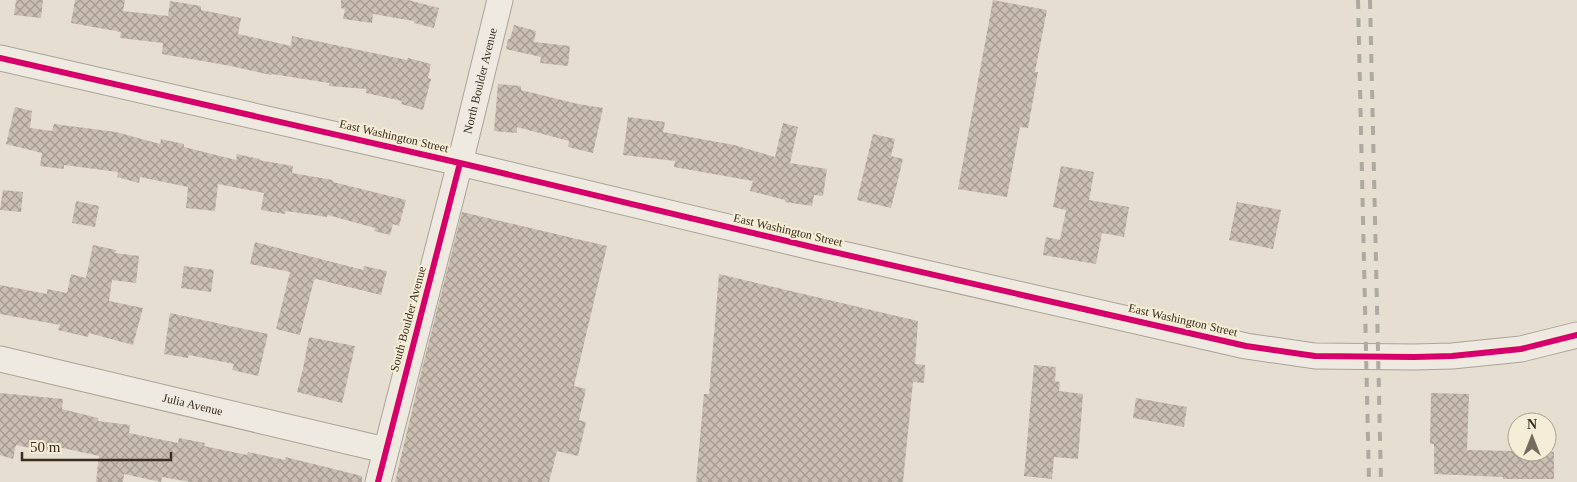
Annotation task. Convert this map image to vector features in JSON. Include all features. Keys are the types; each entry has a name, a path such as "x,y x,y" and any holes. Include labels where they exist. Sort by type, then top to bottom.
{"street":[{"name":"North Boulder Avenue","path":"460,163 500,0"},
{"name":"East Washington Street","path":"0,58 1246,346 1315,356 1433,357 1521,349 1577,335"},
{"name":"South Boulder Avenue","path":"378,482 460,163"},
{"name":"Julia Avenue","path":"0,359 385,450"}],"building":[{"path":"16,0 43,0 41,18 14,15"},
{"path":"75,0 125,0 123,11 168,16 170,1 201,6 201,10 241,18 238,34 291,46 292,36 431,64 428,78 431,79 423,110 401,104 402,101 366,93 366,89 329,86 329,83 271,75 162,54 163,43 120,38 121,32 71,23"},
{"path":"341,0 408,0 439,8 434,28 414,23 414,21 373,14 372,23 343,19 345,9 341,8"},
{"path":"993,0 1047,10 1035,72 1038,72 1028,128 1020,127 1007,197 958,189"},
{"path":"514,25 536,31 534,42 570,46 568,66 540,63 541,57 506,49"},
{"path":"498,84 521,86 521,90 603,108 593,153 568,147 569,141 517,127 517,133 494,131"},
{"path":"15,107 32,111 30,128 52,131 54,124 116,132 160,144 161,139 184,144 184,147 236,160 237,154 293,166 292,173 333,180 333,182 406,200 399,226 393,224 390,235 374,231 375,228 328,215 327,217 286,211 285,214 261,210 264,193 218,184 215,211 186,208 188,187 140,177 139,183 117,177 118,172 64,165 64,169 40,166 42,153 6,144"},
{"path":"628,117 665,122 663,132 734,145 775,157 783,123 798,127 790,163 827,169 823,196 814,195 812,206 785,202 785,200 750,191 753,181 674,167 675,161 623,155"},
{"path":"873,134 895,139 891,156 903,159 891,208 857,200"},
{"path":"1061,166 1094,172 1089,200 1129,207 1124,237 1102,233 1096,264 1043,255 1046,237 1060,240 1066,210 1053,207"},
{"path":"3,190 23,192 21,212 0,210"},
{"path":"76,201 99,206 95,227 72,223"},
{"path":"1237,202 1281,210 1273,249 1229,240"},
{"path":"462,212 607,246 574,386 586,389 579,420 586,422 578,456 557,451 549,482 395,482"},
{"path":"255,242 363,270 364,266 387,271 381,295 316,279 314,280 300,335 276,329 290,272 250,264"},
{"path":"93,245 116,250 115,253 139,256 136,283 112,280 109,301 143,308 133,345 89,333 88,337 58,330 60,325 0,314 0,285 47,294 47,289 67,293 71,274 86,278"},
{"path":"184,266 214,270 211,292 181,288"},
{"path":"719,274 918,321 915,364 925,365 924,383 913,382 903,482 696,482 704,394 709,394"},
{"path":"170,313 268,334 258,376 232,370 234,364 189,355 188,358 164,354"},
{"path":"309,337 355,346 342,403 297,392"},
{"path":"1034,365 1056,367 1055,381 1060,382 1059,391 1083,394 1078,459 1054,457 1052,479 1024,476"},
{"path":"0,393 63,399 62,409 98,418 98,421 130,425 129,433 178,443 179,438 205,443 204,446 247,455 248,452 285,460 285,457 362,476 362,482 190,482 162,477 161,482 124,474 123,482 96,482 99,456 58,447 56,453 16,445 13,459 0,455"},
{"path":"1431,393 1469,394 1467,450 1507,451 1507,462 1554,462 1554,479 1503,479 1503,477 1434,474 1434,444 1430,444"},
{"path":"1136,398 1187,407 1184,427 1133,418"}],"railway":[{"path":"1358,0 1369,482"},
{"path":"1370,0 1381,482"}],"cycle path":[{"path":"0,58 1246,346 1315,356 1452,356 1521,349 1577,335"},
{"path":"378,482 460,163"}]}
